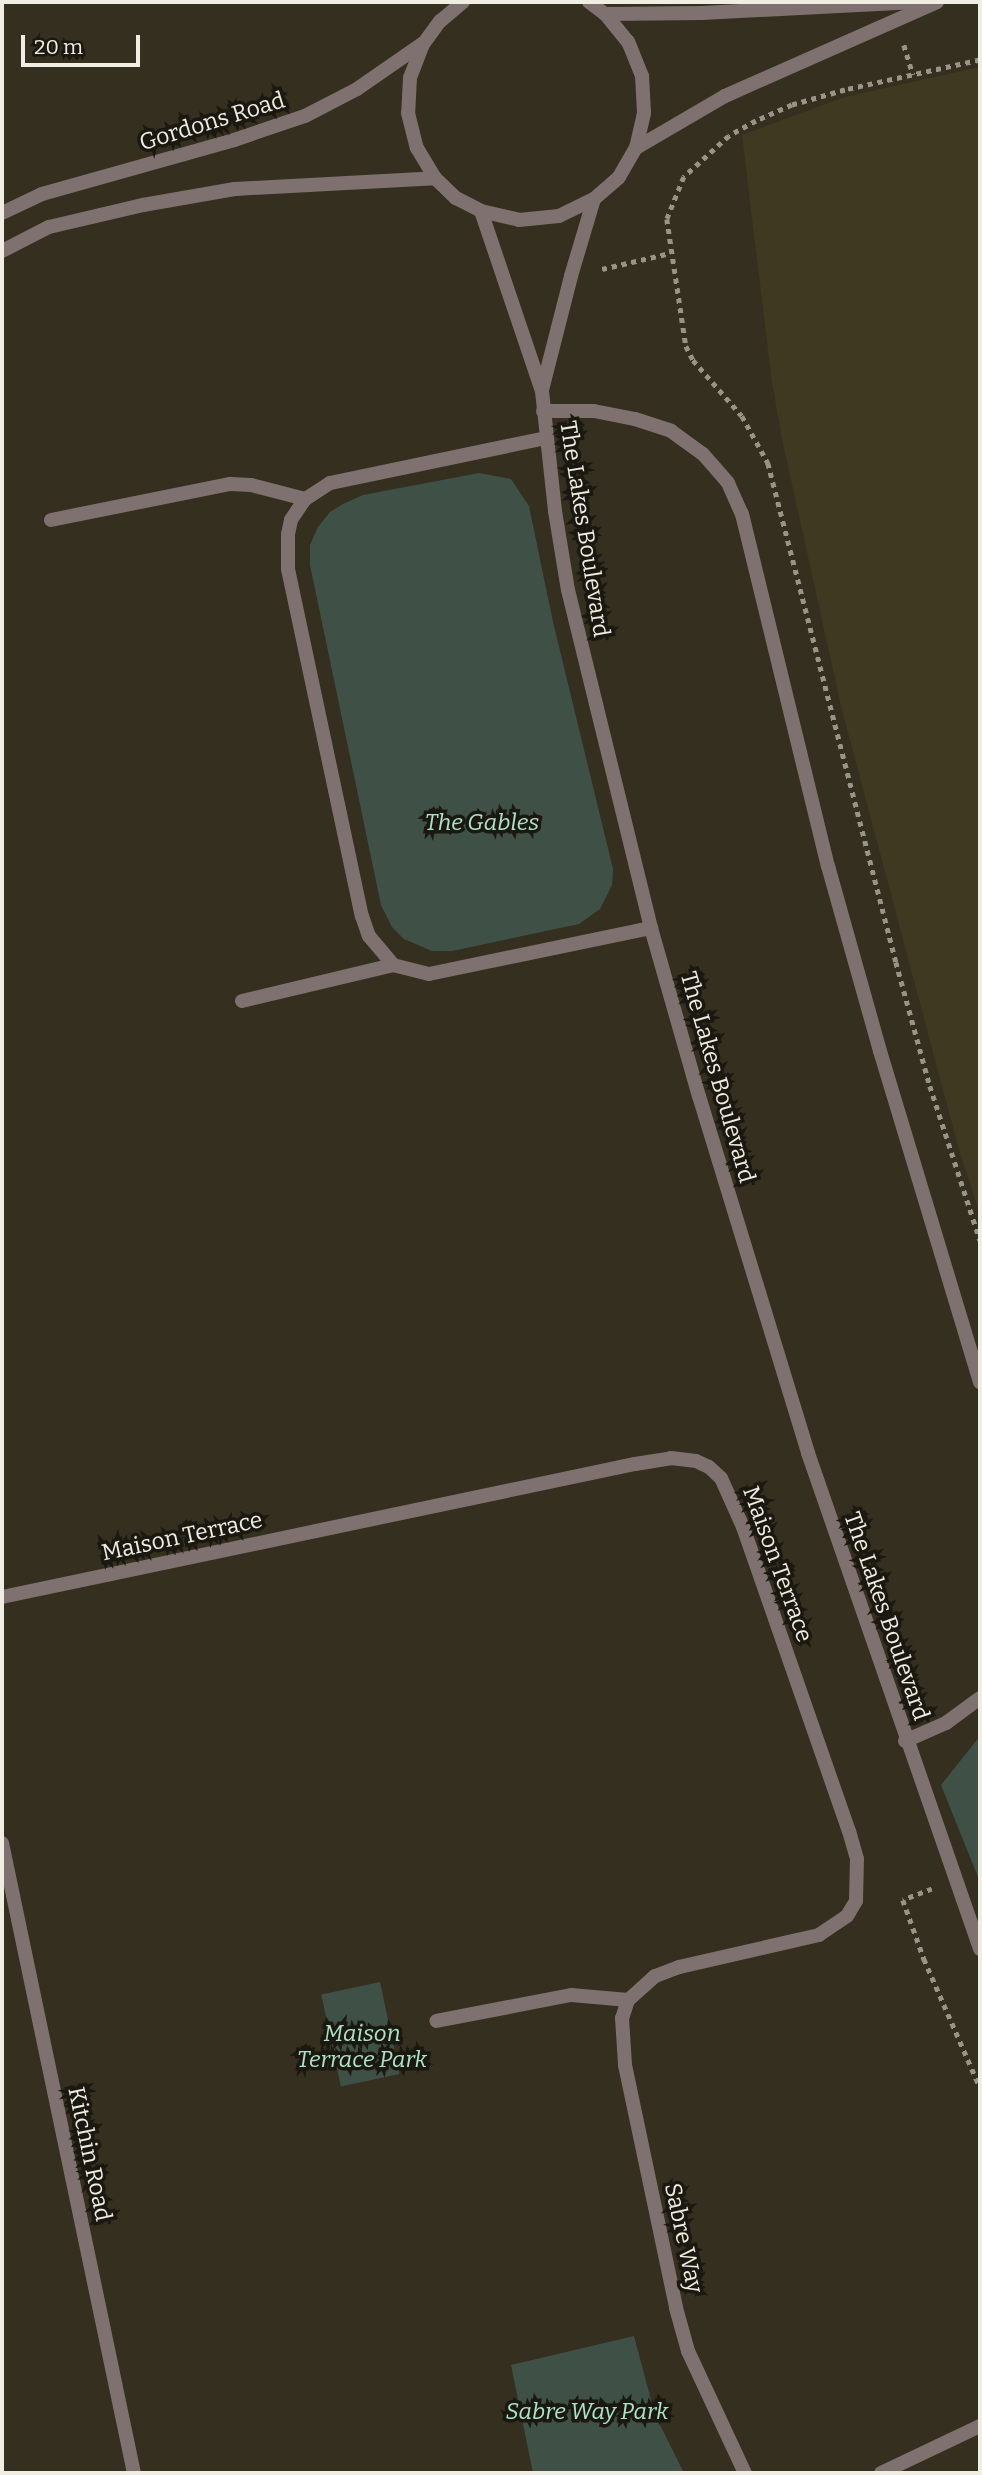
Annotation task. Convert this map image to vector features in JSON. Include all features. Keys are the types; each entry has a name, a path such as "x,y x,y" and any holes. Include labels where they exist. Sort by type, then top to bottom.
{"street":[{"path":"462,2 440,21 423,44 410,78 408,113 417,148 436,178 456,198 481,212 519,220 559,216 594,199 618,177 636,148 644,113 642,76 628,42 605,14 589,2"},
{"path":"605,14 702,13 916,2"},
{"path":"636,148 725,96 937,2"},
{"name":"Gordons Road","path":"2,213 42,194 220,144 305,116 357,89 423,44"},
{"path":"2,251 49,226 143,205 235,189 436,178"},
{"name":"The Lakes Boulevard","path":"542,391 594,199"},
{"name":"The Lakes Boulevard","path":"481,212 542,391 546,438 568,590 651,928 758,1295 849,1577 979,1944"},
{"name":"The Lakes Boulevard","path":"543,411 594,411 635,419 671,431 703,454 728,483 737,504 832,879 880,1051 980,1382"},
{"path":"393,965 369,936 362,916 288,569 288,534 291,520 305,499 330,483 546,438"},
{"path":"51,520 230,484 251,485 305,499"},
{"path":"242,1001 393,965 429,974 450,971 651,928"},
{"name":"Maison Terrace","path":"2,1597 635,1464 671,1458 696,1461 709,1467 729,1491 743,1527 849,1831 857,1859 859,1880 856,1901 847,1916 820,1935 679,1967 655,1976 628,2000"},
{"name":"The Lakes Boulevard","path":"905,1741 946,1723 980,1698"},
{"name":"Kitchin Road","path":"2,1843 134,2473"},
{"path":"436,2021 571,1995 628,2000"},
{"name":"Sabre Way","path":"628,2000 622,2018 625,2065 676,2308 688,2351 745,2473"},
{"path":"881,2473 980,2426"}],"path":[{"path":"980,60 845,90 792,105 756,121 729,136 684,177 667,219 686,346 693,359 742,416 768,463 896,962 930,1086 980,1240"},
{"path":"956,1880 903,1900 924,1959 980,2087"}],"shaded area":[{"path":"980,67 980,1214 959,1150 841,706 782,439 772,382 742,135 845,97"}],"green space":[{"name":"The Gables","path":"479,473 511,479 529,506 553,622 613,869 612,885 600,909 579,924 452,951 432,951 404,939 392,927 381,905 310,565 310,545 318,527 330,512 363,495"},
{"path":"980,1736 980,1882 941,1785"},
{"name":"Maison Terrace Park","path":"380,1982 400,2074 341,2086 321,1994"},
{"name":"Sabre Way Park","path":"634,2336 655,2415 684,2473 533,2473 511,2365"}]}
